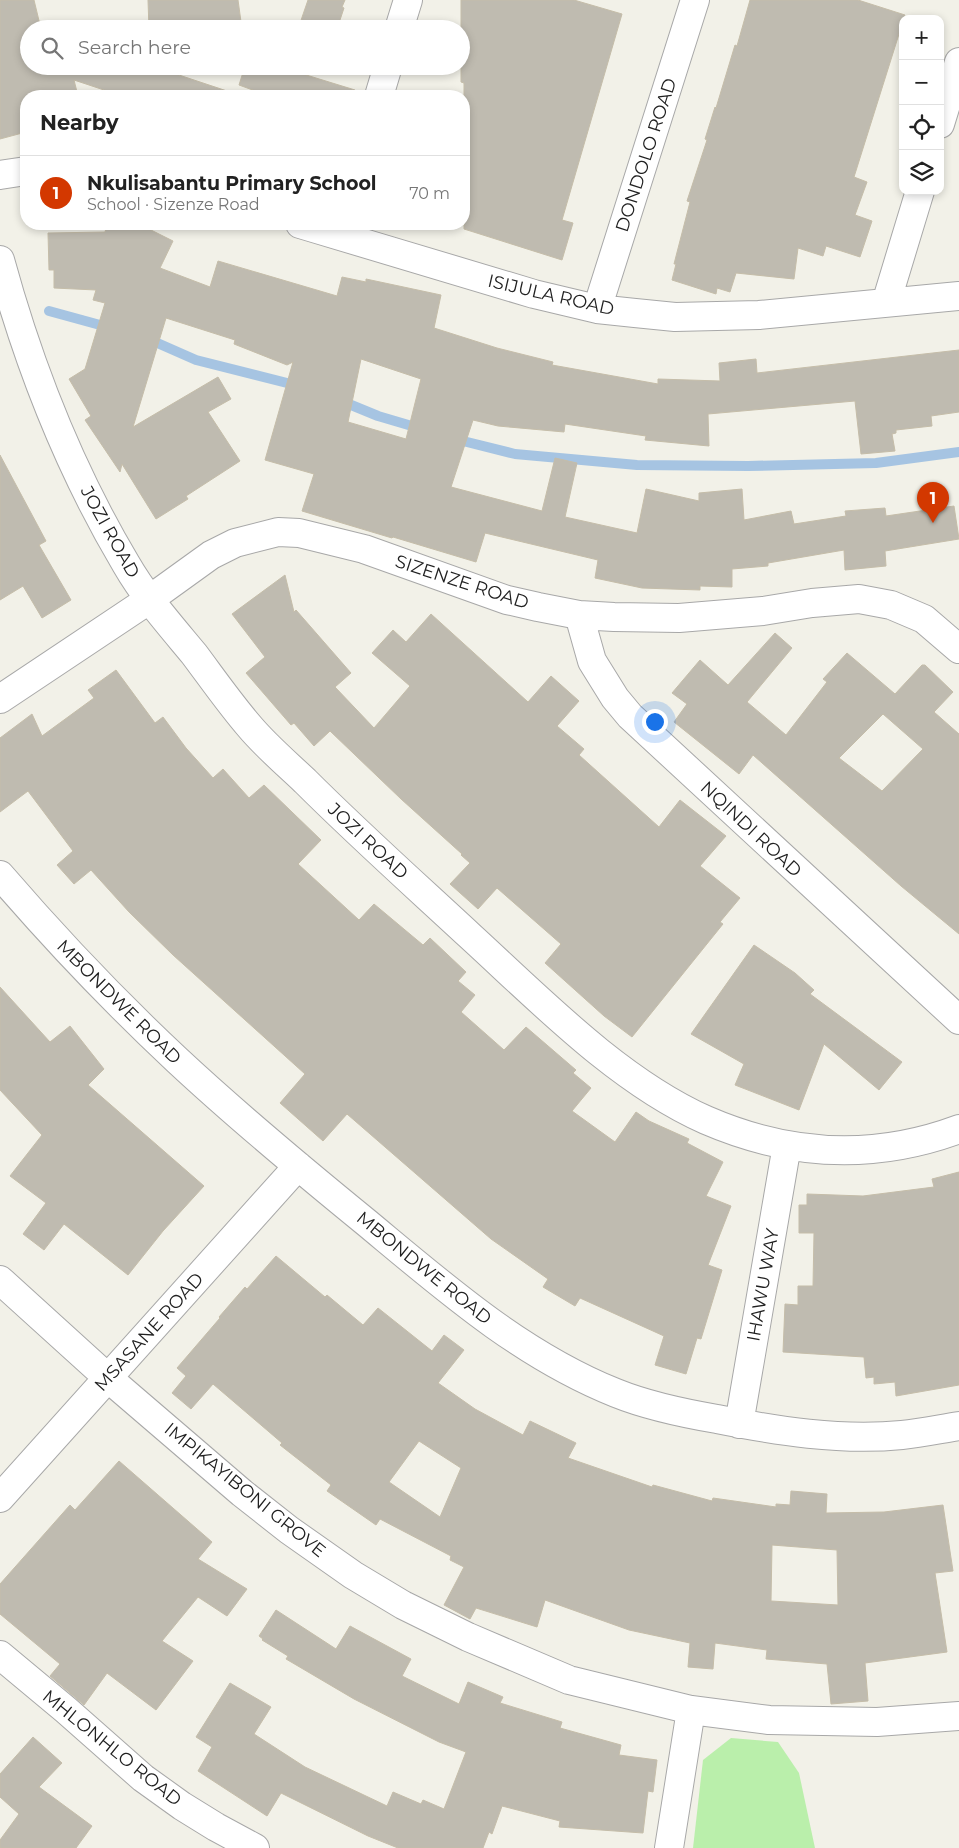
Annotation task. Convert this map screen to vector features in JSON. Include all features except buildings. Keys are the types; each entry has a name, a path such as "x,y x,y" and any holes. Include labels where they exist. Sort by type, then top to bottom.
{"street":[{"path":"402,20 408,0"},
{"name":"DONDOLO ROAD","path":"597,309 695,0"},
{"path":"944,111 959,62"},
{"path":"381,90 385,75"},
{"path":"0,175 20,172"},
{"path":"886,303 919,195"},
{"name":"ISIJULA ROAD","path":"339,230 534,294 597,309 675,317 710,317 759,315 959,296"},
{"name":"JOZI ROAD","path":"0,260 14,309 41,388 88,496 127,566 150,599 250,727 332,808 555,1014 643,1085 680,1107 738,1132 787,1145 824,1151 868,1150 909,1144 959,1129"},
{"name":"SIZENZE ROAD","path":"0,699 150,599 211,555 235,543 256,536 285,532 299,533 364,549 507,600 579,614 647,618 715,616 812,603 859,600 891,605 924,619 959,649"},
{"name":"NQINDI ROAD","path":"579,614 592,661 615,698 630,716 959,1020"},
{"name":"MBONDWE ROAD","path":"0,875 46,929 177,1060 298,1166 483,1318 571,1372 616,1393 667,1410 787,1432 846,1436 900,1435 959,1426"},
{"name":"IHAWU WAY","path":"739,1424 787,1145"},
{"name":"MSASANE ROAD","path":"0,1498 298,1166"},
{"name":"IMPIKAYIBONI GROVE","path":"0,1280 108,1378 242,1493 289,1530 353,1575 402,1605 518,1659 569,1680 691,1710 769,1720 808,1721 877,1722 959,1716"},
{"name":"MHLONHLO ROAD","path":"0,1655 143,1778 190,1811 255,1848"},
{"path":"669,1848 691,1710"}],"green space":[{"path":"731,1738 778,1742 799,1773 815,1848 693,1848 703,1760"}],"waterway":[{"path":"49,311 111,328"},
{"path":"146,338 196,360 299,386"},
{"path":"339,400 378,416 422,429"},
{"path":"455,439 515,454 637,465 748,466 876,463 959,452"}],"place":[{"name":"Nkulisabantu Primary School","path":"933,523"}]}
